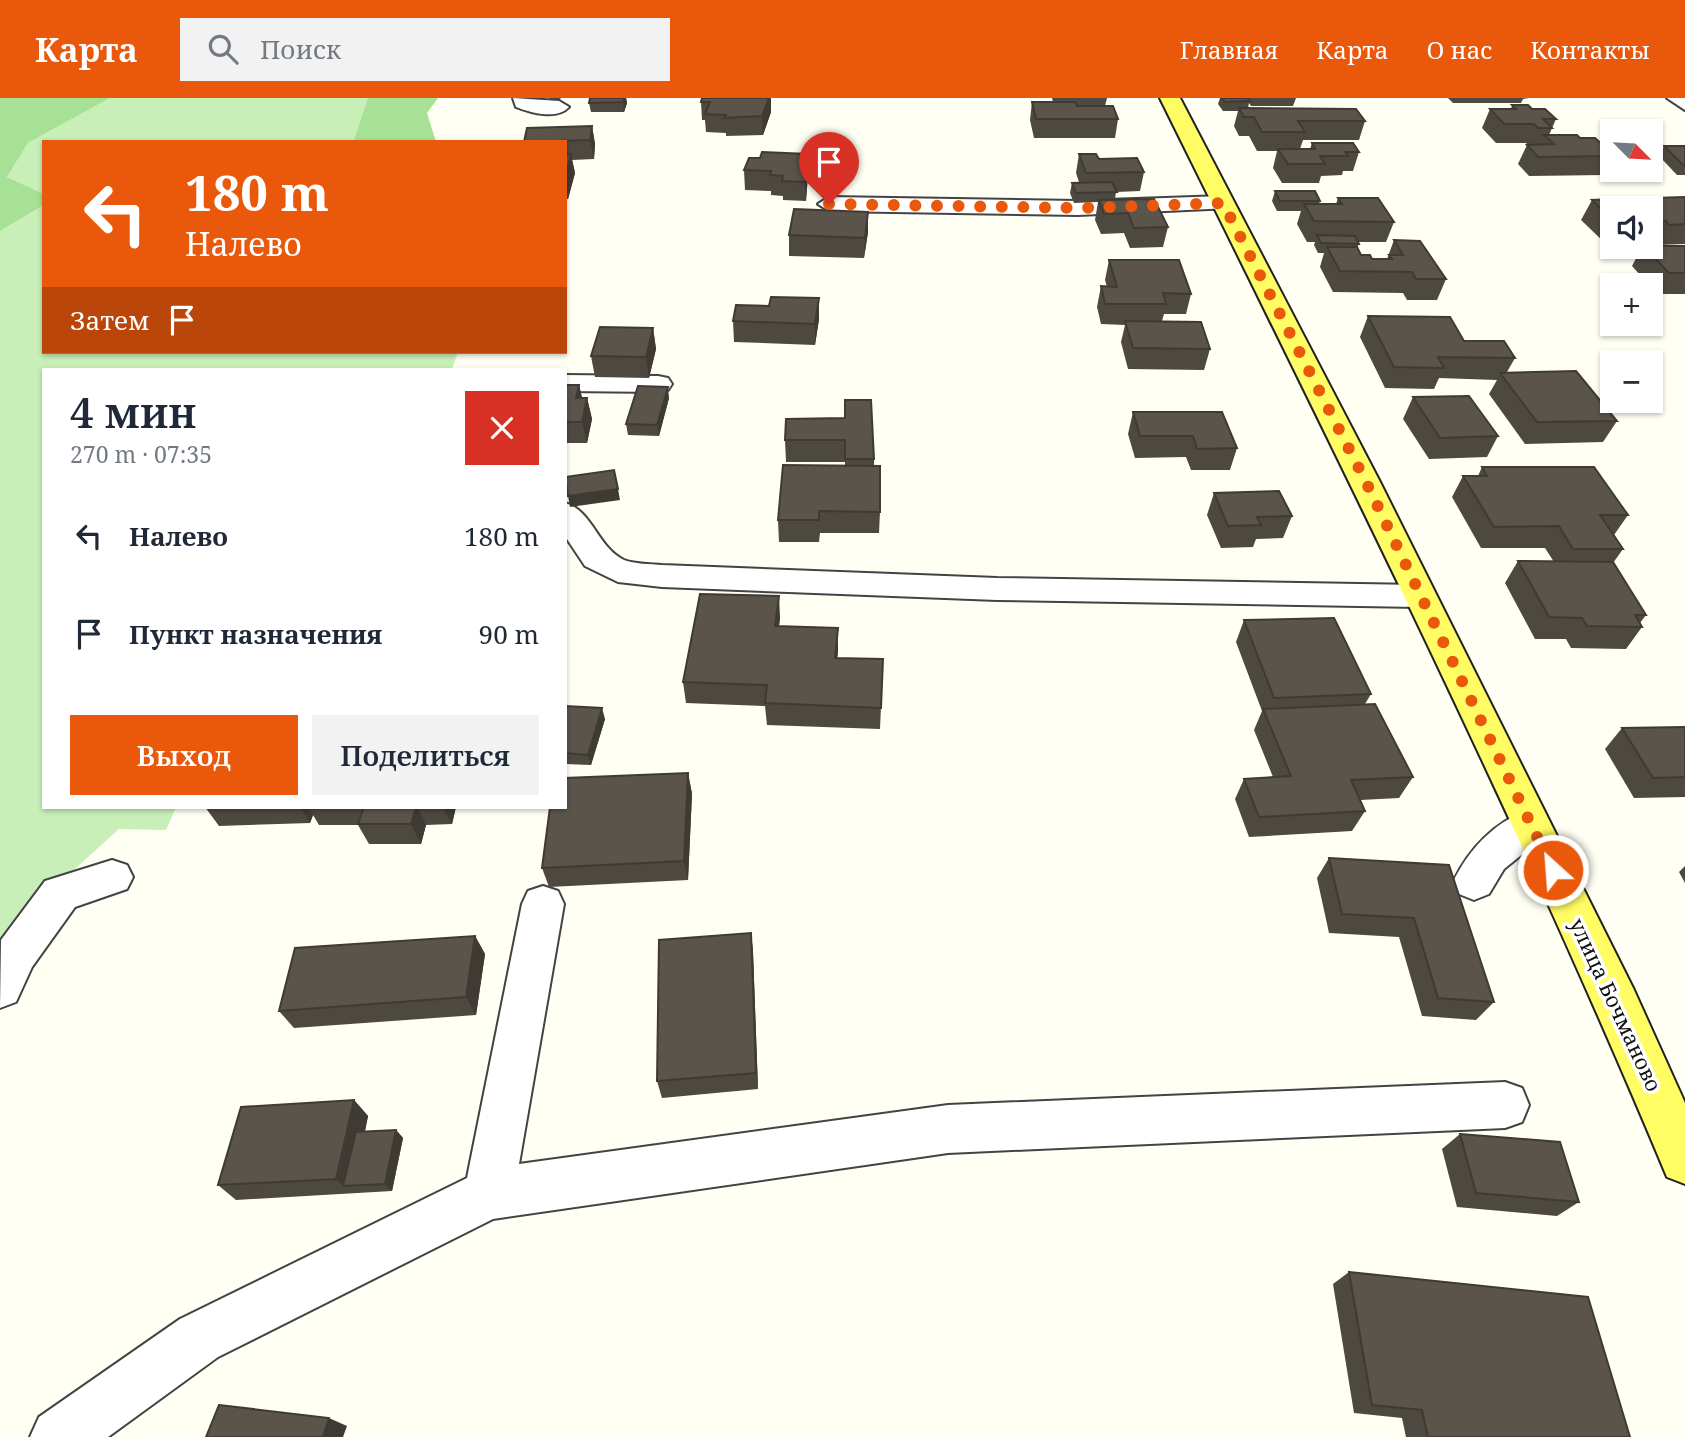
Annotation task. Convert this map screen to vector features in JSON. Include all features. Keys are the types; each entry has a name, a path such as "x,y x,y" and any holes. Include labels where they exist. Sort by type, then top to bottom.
{"main road":[{"name":"улица Бочманово","path":"1170,98 1366,482 1618,1005 1685,1159"}],"street":[{"path":"523,98 523,103 536,108 559,107"},
{"path":"1677,98 1685,104"},
{"path":"829,204 1078,208 1223,203"},
{"path":"567,383 658,384"},
{"path":"567,516 597,558 618,571 662,576 998,589 1419,596"},
{"path":"1474,882 1489,857 1531,825"},
{"path":"0,988 16,954 60,894 112,877"},
{"path":"489,1194 543,904"},
{"path":"59,1437 199,1338 489,1194 948,1129 1505,1105"}],"green space":[{"path":"0,98 110,98 28,143 7,177 42,193 42,206 0,231"},
{"path":"110,98 368,98 354,140 42,140 42,193 7,177 28,143"},
{"path":"368,98 438,98 427,113 435,140 354,140"},
{"path":"42,206 42,354 457,354 452,368 42,368 42,809 175,809 166,830 119,829 22,917 0,969 0,231"}],"building":[{"path":"590,98 624,98 623,102 589,103"},
{"path":"702,98 769,98 762,116 724,118 726,115 705,114 710,102 701,102"},
{"path":"1222,98 1247,98 1250,101 1225,102"},
{"path":"1032,102 1075,102 1077,106 1113,106 1118,119 1036,119"},
{"path":"1512,105 1545,109 1556,119 1543,119 1552,128 1538,128 1534,124 1504,124 1490,109 1516,109"},
{"path":"1239,108 1356,109 1365,121 1298,121 1305,132 1262,132 1254,117 1244,117"},
{"path":"592,126 590,140 524,140 527,128"},
{"path":"1544,135 1595,138 1600,142 1600,156 1538,157 1527,145 1554,144"},
{"path":"1312,143 1353,143 1359,152 1345,152 1348,156 1320,156 1325,164 1288,164 1278,149 1315,149"},
{"path":"1664,146 1685,146 1685,165 1683,165"},
{"path":"762,152 808,154 805,182 782,181 783,176 770,175 771,171 744,170 749,158 760,158"},
{"path":"567,154 571,154 567,170"},
{"path":"1079,154 1096,154 1099,159 1137,158 1144,172 1086,173"},
{"path":"1112,182 1117,192 1076,193 1072,183"},
{"path":"1275,191 1315,191 1320,201 1280,201"},
{"path":"1685,197 1685,224 1669,225 1663,221 1663,198"},
{"path":"1338,198 1378,198 1394,222 1314,221 1304,204 1342,204"},
{"path":"1154,199 1168,227 1134,228 1128,213 1104,214 1099,200"},
{"path":"1592,200 1600,200 1600,208"},
{"path":"794,209 868,212 865,238 789,235"},
{"path":"1317,235 1355,236 1359,244 1321,243"},
{"path":"1394,240 1420,241 1446,279 1416,279 1412,272 1340,271 1327,247 1357,247 1361,255 1370,255 1372,259 1392,259 1389,255 1403,255"},
{"path":"1663,246 1685,246 1685,273 1669,273 1656,259 1663,259"},
{"path":"1109,260 1179,260 1191,294 1163,293 1166,304 1105,304 1101,286 1117,287"},
{"path":"771,297 819,298 815,324 733,321 736,305 769,306"},
{"path":"1368,316 1450,317 1464,341 1504,341 1515,358 1438,357 1444,368 1394,367"},
{"path":"1125,321 1201,322 1210,349 1133,348"},
{"path":"600,327 653,328 646,357 591,356"},
{"path":"1576,371 1600,400 1600,413 1610,413 1617,421 1537,422 1500,373"},
{"path":"567,385 579,385 576,398 587,398 582,422 567,422"},
{"path":"638,386 668,387 657,425 626,424"},
{"path":"1469,396 1498,436 1440,438 1413,397"},
{"path":"845,400 871,400 874,459 845,459 845,440 785,440 786,419 845,418"},
{"path":"1133,412 1222,412 1237,448 1197,449 1193,436 1140,436"},
{"path":"783,465 880,466 880,512 819,511 819,520 778,520"},
{"path":"1482,467 1594,467 1628,515 1600,515 1623,549 1573,549 1559,526 1494,527 1463,476 1487,476"},
{"path":"614,470 618,489 568,496 567,477"},
{"path":"1279,491 1292,516 1257,517 1261,525 1228,526 1214,493"},
{"path":"1518,561 1613,562 1646,615 1635,615 1642,627 1587,626 1582,618 1549,617"},
{"path":"700,594 779,596 775,626 838,628 835,658 883,659 881,708 765,703 767,685 683,682"},
{"path":"1334,618 1371,694 1274,698 1244,620"},
{"path":"1375,704 1413,777 1351,780 1365,811 1259,817 1244,779 1291,776 1263,709"},
{"path":"567,706 602,708 588,755 567,753"},
{"path":"1685,727 1685,777 1653,778 1622,728"},
{"path":"688,773 684,861 542,868 550,809 567,809 567,778"},
{"path":"363,809 415,809 411,824 358,824"},
{"path":"1329,858 1449,865 1494,1002 1438,998 1414,918 1342,914"},
{"path":"751,933 756,1073 657,1081 659,940"},
{"path":"475,936 466,997 279,1011 295,948"},
{"path":"354,1100 336,1179 218,1185 241,1107"},
{"path":"396,1130 385,1184 343,1186 356,1132"},
{"path":"1460,1134 1560,1142 1579,1202 1476,1193"},
{"path":"1349,1272 1588,1297 1630,1437 1428,1437 1422,1410 1372,1405"},
{"path":"219,1405 329,1418 323,1437 206,1437"}],"route":[{"path":"829,204 1078,208 1223,203 1366,482 1468,699 1553,870"}]}
